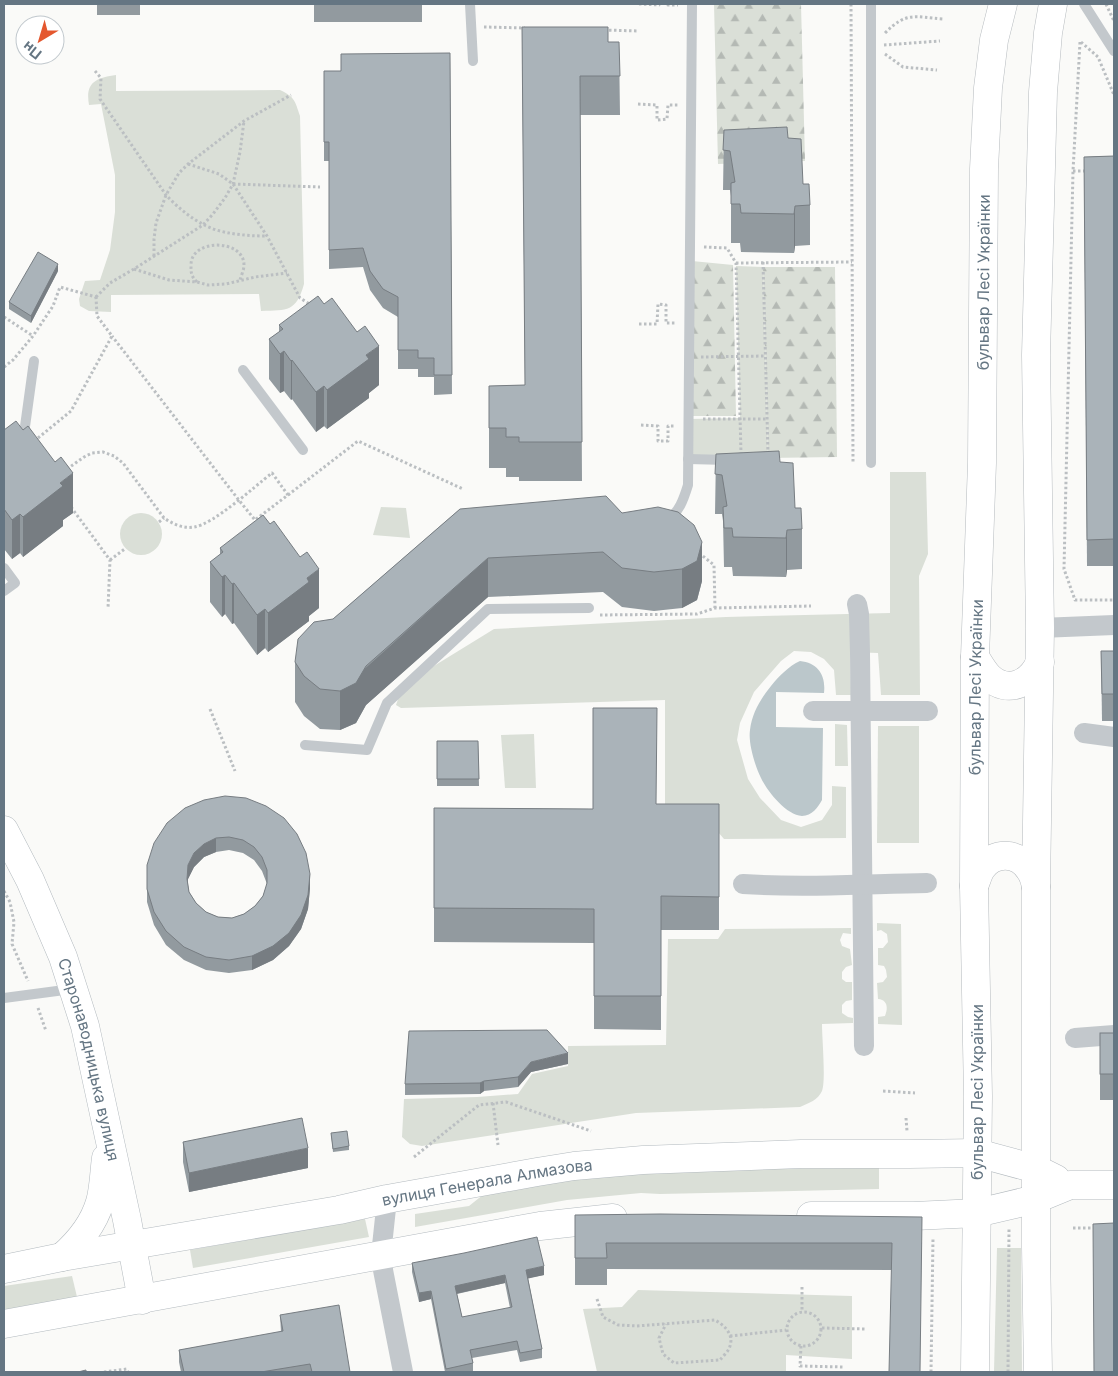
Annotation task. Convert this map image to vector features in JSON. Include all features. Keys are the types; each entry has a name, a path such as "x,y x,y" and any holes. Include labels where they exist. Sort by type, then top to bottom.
{"main road":[{"name":"бульвар Лесі Українки","path":"975,1372 978,1096 974,886 975,657 982,463 985,151 988,88 994,40 1002,4"},
{"path":"1038,1372 1036,887 1040,628 1036,355 1043,92 1048,33 1053,4"},
{"path":"975,657 988,676 996,682 1009,685 1019,684 1028,680 1040,662"},
{"name":"Старонаводницька вулиця","path":"4,830 30,880 63,957 85,1026 142,1300"},
{"path":"974,886 982,867 987,862 1002,856 1011,856 1018,858 1030,870 1036,887"},
{"path":"62,1257 75,1245 101,1202 109,1137"},
{"name":"вулиця Генерала Алмазова","path":"4,1269 564,1167 643,1160 800,1154 977,1153 1036,1169 1070,1185"},
{"path":"787,1216 914,1216 977,1213 1036,1199 1070,1185 1114,1185"},
{"path":"4,1324 540,1226 584,1220 638,1216"}],"street":[{"path":"857,604 861,712 864,1046"},
{"path":"1040,628 1114,625"},
{"path":"813,711 928,711"},
{"path":"1084,733 1114,737"},
{"path":"743,884 824,886 927,883"},
{"path":"1074,1038 1114,1034"},
{"path":"387,1199 382,1255 384,1277 403,1372"}],"lane":[{"path":"470,4 473,61"},
{"path":"656,524 670,518 682,502 688,485 692,4"},
{"path":"871,4 874,46 871,463"},
{"path":"1084,4 1114,51"},
{"path":"22,450 34,361"},
{"path":"243,370 303,450"},
{"path":"688,459 741,461"},
{"path":"4,568 15,582 4,591"},
{"path":"305,745 367,750 387,703 488,609 590,611"},
{"path":"4,998 73,989"}],"path":[{"path":"639,4 659,4"},
{"path":"851,4 853,462"},
{"path":"1106,4 1114,21"},
{"path":"874,46 898,21 910,16 943,19"},
{"path":"471,27 530,28"},
{"path":"599,30 638,31"},
{"path":"874,46 940,41"},
{"path":"1114,95 1098,57 1080,42 1074,171 1064,569 1075,600 1114,600"},
{"path":"874,46 903,67 937,70"},
{"path":"95,71 101,78 100,99 174,203 204,225 219,231 241,235 267,236"},
{"path":"154,256 156,223 166,194 179,173 188,164 244,122 291,95"},
{"path":"638,104 658,104 657,120 667,119 668,105 691,105"},
{"path":"244,122 233,184 225,198 204,225 110,283 96,297 97,316 255,520 358,441 462,489"},
{"path":"188,164 219,174 233,184 267,236 300,298 315,308"},
{"path":"1074,171 1090,172"},
{"path":"233,184 320,187"},
{"path":"197,282 191,276 191,261 195,254 204,247 220,245 232,248 241,255 244,265 240,280"},
{"path":"690,247 727,248 736,262 741,461 768,461 763,262"},
{"path":"736,262 852,262"},
{"path":"134,269 168,280 197,282 208,285 226,284 255,277 287,273"},
{"path":"4,367 13,360 33,336 53,306 60,287 96,297"},
{"path":"639,324 657,324 658,304 666,305 666,323 689,323"},
{"path":"4,317 33,336"},
{"path":"22,450 71,411 112,336"},
{"path":"689,357 766,356"},
{"path":"641,425 658,426 658,441 668,440 668,426 740,418 767,419"},
{"path":"60,474 92,453 103,452 114,456 123,464 164,518 182,527 192,528 203,525 213,519 272,473 288,495"},
{"path":"69,504 110,560 108,609"},
{"path":"159,522 164,518"},
{"path":"110,560 126,548"},
{"path":"694,549 714,565 716,608"},
{"path":"590,611 697,614 716,608 811,606"},
{"path":"210,709 235,771"},
{"path":"4,891 10,902 14,922 12,944 46,1031"},
{"path":"883,1091 915,1092"},
{"path":"414,1157 479,1105 506,1102 591,1131"},
{"path":"493,1103 498,1144"},
{"path":"1008,1372 1009,1228"},
{"path":"1073,1228 1106,1228"},
{"path":"931,1372 933,1233"},
{"path":"802,1287 802,1312"},
{"path":"597,1299 603,1317 618,1325 637,1326 715,1320 725,1325 730,1336 730,1346 720,1360 674,1363 663,1354 659,1338 666,1324"},
{"path":"802,1312 808,1312 817,1317 822,1328 818,1340 813,1344 802,1346 796,1345 791,1341 786,1330 792,1316 802,1312"},
{"path":"822,1328 867,1329"},
{"path":"730,1336 786,1330"},
{"path":"802,1346 800,1366 844,1367"},
{"path":"104,1372 128,1369 128,1372"}],"green space":[{"path":"714,4 801,4 805,161 718,164"},
{"path":"116,75 116,91 280,90 294,100 300,116 304,284 294,305 290,308 261,311 259,294 111,295 111,312 89,311 80,306 79,299 85,281 100,280 110,250 115,212 115,175 101,104 89,105 88,97 94,82"},
{"path":"692,261 733,265 736,416 691,416"},
{"path":"736,266 763,267 768,458 688,459 689,419 740,418"},
{"path":"763,267 835,267 837,457 768,458"},
{"path":"890,472 926,472 928,554 919,576 920,695 881,695 878,653 850,652 851,695 836,695 834,670 824,659 811,652 794,651 781,661 754,692 740,723 737,740 748,779 760,798 781,820 801,827 822,820 832,805 832,786 846,787 846,838 724,839 718,832 665,829 665,700 401,708 396,705 403,685 494,629 726,617 890,613"},
{"path":"381,507 406,508 410,538 373,535"},
{"path":"141,513 156,519 162,534 156,549 141,555 126,549 120,534 126,519"},
{"path":"835,724 847,725 848,766 835,766"},
{"path":"878,726 919,726 919,843 877,843"},
{"path":"534,734 536,788 505,788 501,735"},
{"path":"877,923 901,924 902,1025 878,1024 878,1017 885,1016 887,1007 884,1001 878,999 877,983 883,982 887,977 884,966 878,965 878,948 883,948 888,942 887,934 881,930 877,931"},
{"path":"851,928 851,934 843,933 840,940 842,946 850,949 852,965 846,967 842,972 842,979 846,982 852,982 852,1000 846,1001 842,1005 842,1013 853,1018 853,1023 822,1024 823,1086 818,1097 807,1104 800,1107 636,1113 422,1146 410,1144 402,1137 404,1099 518,1094 532,1074 568,1066 568,1046 666,1045 668,939 718,939 725,929"},
{"path":"879,1168 879,1189 641,1193 567,1200 415,1227 415,1214 469,1206 484,1194 558,1181 659,1169"},
{"path":"365,1219 369,1237 193,1268 190,1250"},
{"path":"997,1248 1021,1248 1022,1372 994,1372"},
{"path":"72,1276 78,1301 4,1314 4,1286"},
{"path":"638,1290 852,1296 852,1359 786,1355 786,1372 597,1372 583,1309 622,1307"}],"shaded area":[{"path":"800,661 812,664 822,675 824,693 776,692 776,727 823,728 822,800 812,813 806,816 796,815 784,807 768,789 754,761 750,735 753,718 764,696 781,675"}],"building":[{"path":"522,27 608,27 608,42 619,42 620,76 580,76 582,442 519,442 519,437 506,437 506,428 489,428 489,386 525,385"},
{"path":"450,53 452,375 434,375 434,358 418,358 418,350 398,350 398,297 383,289 370,271 363,248 329,250 329,142 324,142 324,71 341,71 341,54"},
{"path":"787,127 788,138 801,139 803,184 809,184 810,205 795,206 794,214 741,213 740,204 731,204 731,183 735,182 730,151 723,150 724,130"},
{"path":"1114,156 1114,539 1087,540 1084,157"},
{"path":"38,252 58,264 31,316 9,302"},
{"path":"318,296 324,304 332,298 357,332 365,326 379,346 366,355 369,359 327,390 324,386 316,392 292,360 284,351 280,354 269,339 283,329 279,325"},
{"path":"16,421 23,430 28,426 55,462 61,457 73,473 60,483 63,486 23,517 20,514 12,520 4,509 4,430"},
{"path":"779,451 780,462 793,463 795,508 801,508 802,529 787,530 786,538 733,537 732,528 724,528 723,507 727,506 722,475 715,474 716,454"},
{"path":"606,496 622,513 658,507 678,512 694,525 702,542 697,561 682,569 654,572 622,568 603,552 488,558 366,666 356,683 340,691 320,689 304,676 295,662 298,639 314,622 333,619 460,509"},
{"path":"263,515 270,524 274,521 300,557 307,552 319,569 307,578 309,582 268,613 265,609 257,615 234,583 232,584 225,575 222,577 210,562 223,552 220,548"},
{"path":"1101,651 1114,651 1114,694 1102,694"},
{"path":"593,708 657,708 656,804 719,804 719,897 661,896 661,996 594,996 594,909 434,908 434,808 593,809"},
{"path":"437,741 478,741 479,779 437,779"},
{"path":"225,796 246,798 266,806 284,818 297,834 306,853 310,874 308,895 301,915 289,933 273,946 252,956 229,960 206,957 184,947 166,931 154,912 147,889 147,865 154,843 167,823 185,808 204,800","holes":["229,837 243,840 254,847 262,857 267,870 267,883 263,896 255,906 244,914 232,918 218,917 206,912 196,903 189,892 187,879 188,865 194,853 204,844 216,838"]},
{"path":"547,1030 568,1053 531,1062 518,1077 480,1083 405,1084 409,1031"},
{"path":"1100,1033 1114,1033 1114,1074 1100,1074"},
{"path":"302,1118 308,1148 189,1173 183,1142"},
{"path":"347,1131 349,1146 333,1149 331,1133"},
{"path":"575,1215 922,1217 920,1372 889,1372 892,1243 606,1243 607,1258 575,1258"},
{"path":"1114,1223 1114,1372 1094,1372 1093,1224"},
{"path":"537,1237 544,1266 526,1270 542,1349 520,1353 517,1341 470,1350 473,1363 446,1369 431,1291 419,1293 412,1263","holes":["505,1275 512,1307 462,1317 455,1286"]},
{"path":"339,1305 350,1372 312,1372 310,1364 261,1372 184,1372 179,1350 283,1331 280,1315"}]}
